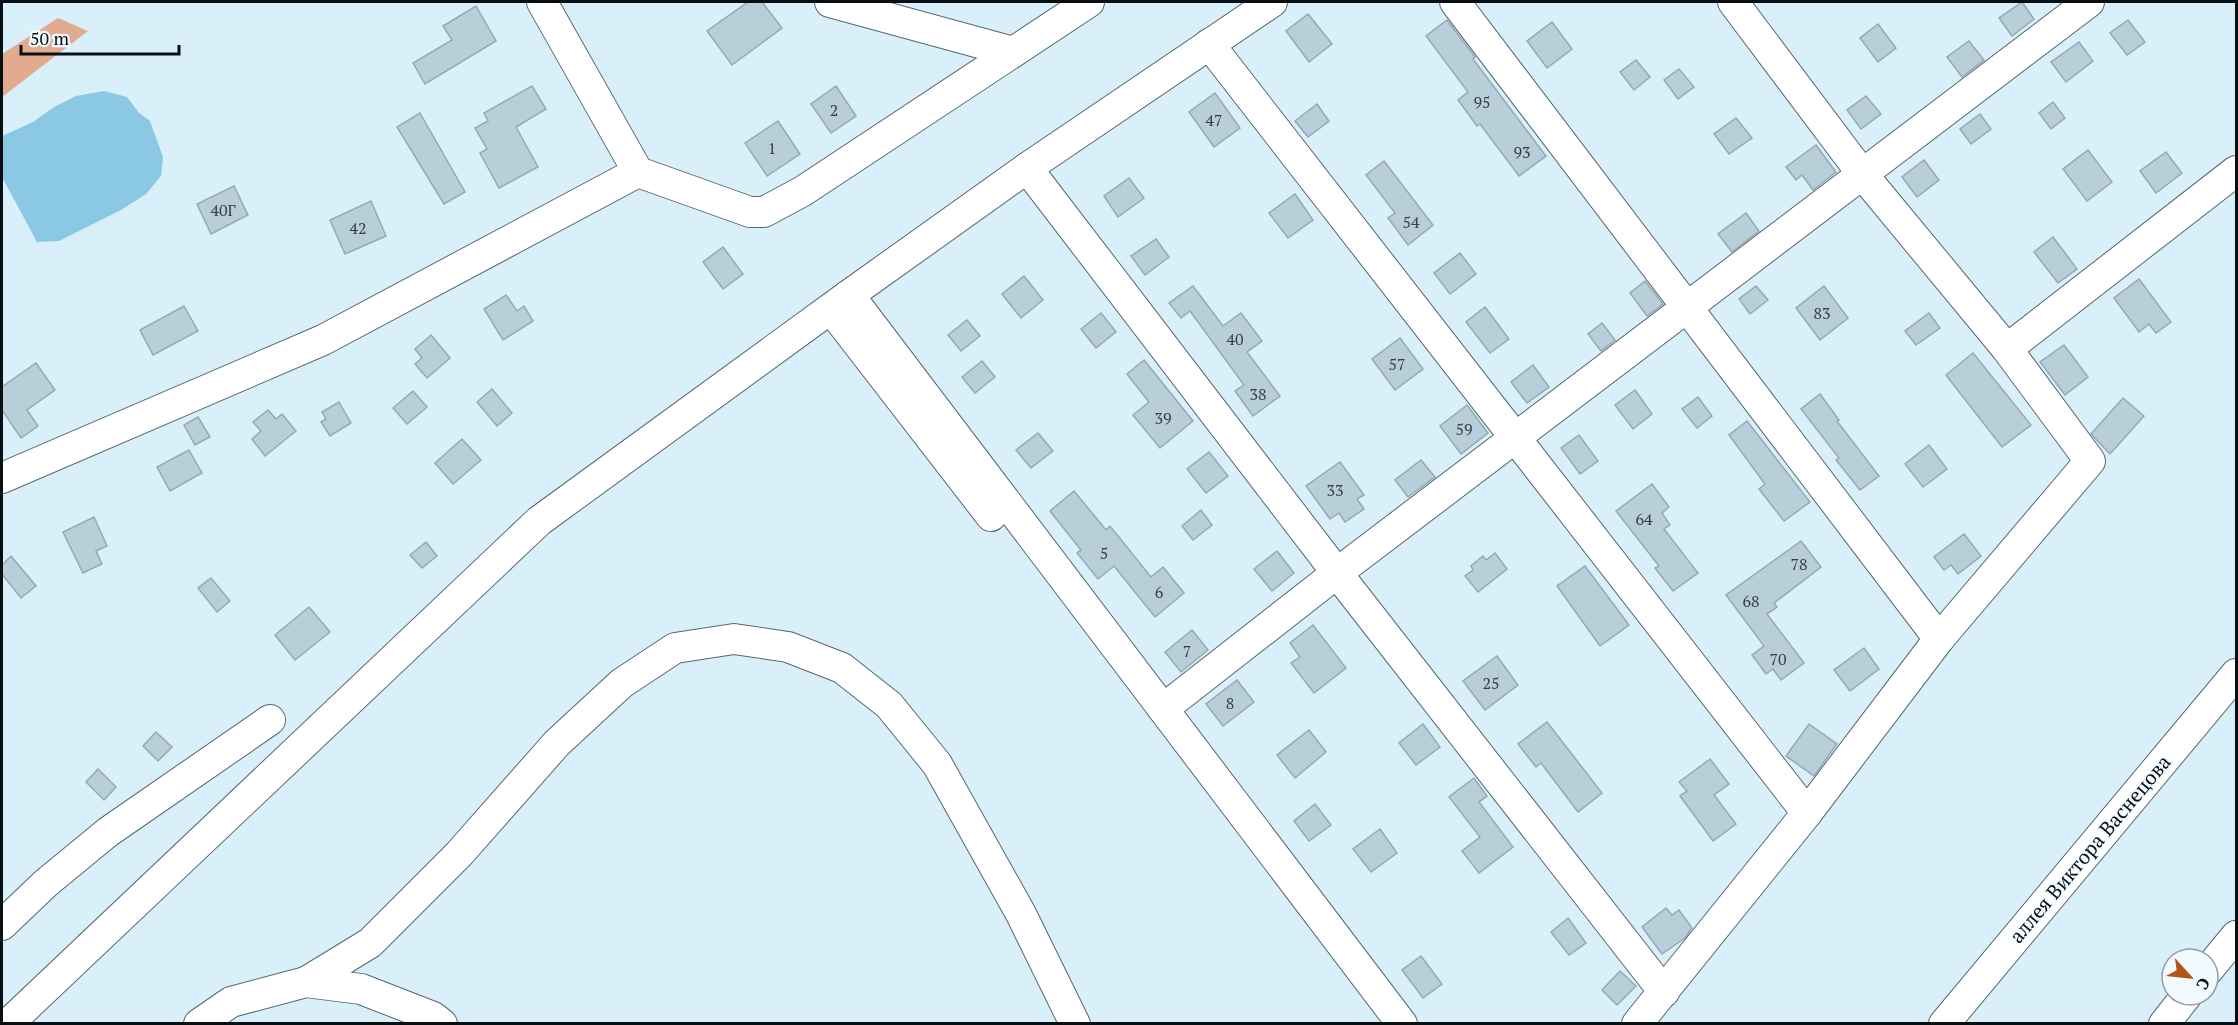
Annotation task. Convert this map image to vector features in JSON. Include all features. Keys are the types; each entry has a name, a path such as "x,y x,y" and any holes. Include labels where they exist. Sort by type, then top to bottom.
{"street":[{"path":"542,2 638,172 750,212 764,212 802,191 1089,2"},
{"path":"830,2 1013,52"},
{"path":"8,1023 539,521 1027,168 1272,2"},
{"path":"1455,2 1939,639"},
{"path":"1637,1023 1807,813 1939,639 2090,461 2007,349 1863,175 1733,2"},
{"path":"1163,709 1337,573 2089,2"},
{"path":"1209,44 1807,813"},
{"path":"1027,168 1337,573 1664,992"},
{"path":"2007,349 2236,171"},
{"path":"2,478 323,340 638,172"},
{"path":"840,302 1163,709 1402,1023"},
{"path":"840,302 1382,1023"},
{"path":"199,1023 231,1002 306,982 370,943 459,854 557,743 622,683 675,648 734,639 788,647 842,668 889,705 937,764 1021,914 1075,1023"},
{"name":"аллея Виктора Васнецова","path":"1944,1023 2236,674"},
{"path":"2,925 46,883 108,832 270,720"},
{"path":"2220,955 2236,936"},
{"path":"306,982 361,989 433,1017 442,1023"},
{"path":"2164,1023 2177,1007"}],"shaded area":[{"path":"58,18 88,31 2,97 2,54"}],"water":[{"path":"104,91 127,97 139,113 150,121 163,157 161,176 146,194 121,210 59,241 37,242 2,177 2,136 33,122 54,107 76,96"}],"building":[{"path":"748,2 762,2 782,28 732,65 707,31"},
{"path":"2022,2 2034,19 2012,36 1999,18"},
{"path":"476,6 496,41 425,84 413,63 452,40 443,26"},
{"path":"1308,14 1332,44 1309,62 1286,31"},
{"path":"1447,20 1475,57 1473,59 1546,156 1519,176 1480,124 1477,126 1458,100 1468,92 1426,36"},
{"path":"2128,20 2145,42 2127,55 2110,33"},
{"path":"1552,22 1572,49 1547,68 1527,41"},
{"path":"1878,24 1896,48 1878,62 1860,38"},
{"path":"1969,41 1984,60 1962,77 1947,57"},
{"path":"2079,42 2093,61 2066,82 2051,62"},
{"path":"1636,60 1650,77 1634,90 1620,72"},
{"path":"1679,69 1694,87 1678,99 1664,80"},
{"path":"532,86 546,109 516,127 538,167 499,188 480,153 487,149 475,128 488,121 484,113"},
{"path":"836,86 856,116 831,133 811,104"},
{"path":"1215,93 1240,128 1214,147 1189,112"},
{"path":"1866,96 1881,114 1861,129 1847,110"},
{"path":"2053,102 2065,118 2051,129 2039,113"},
{"path":"1317,104 1329,121 1308,137 1295,121"},
{"path":"420,113 465,192 444,204 397,127"},
{"path":"1980,114 1991,129 1971,144 1960,129"},
{"path":"1736,118 1752,138 1729,154 1714,134"},
{"path":"778,121 800,154 767,176 745,143"},
{"path":"1816,145 1836,172 1813,190 1802,175 1796,180 1786,167"},
{"path":"2088,150 2112,182 2087,201 2063,169"},
{"path":"2166,152 2182,173 2156,193 2140,171"},
{"path":"1924,160 1939,180 1917,197 1902,177"},
{"path":"1384,161 1433,225 1408,245 1388,218 1395,213 1366,175"},
{"path":"1129,178 1144,198 1118,217 1104,196"},
{"path":"234,186 248,215 211,234 197,204"},
{"path":"1295,194 1313,220 1288,238 1269,213"},
{"path":"371,201 386,236 345,254 330,220"},
{"path":"1746,213 1759,231 1732,252 1718,234"},
{"path":"2053,237 2077,269 2058,283 2034,252"},
{"path":"1156,239 1169,257 1145,275 1131,256"},
{"path":"723,247 743,274 723,289 703,262"},
{"path":"1460,253 1476,274 1450,294 1434,273"},
{"path":"1024,276 1043,300 1021,318 1002,294"},
{"path":"2139,279 2171,322 2156,333 2149,324 2139,332 2114,298"},
{"path":"1645,281 1663,304 1647,316 1630,293"},
{"path":"1193,286 1223,326 1241,313 1262,341 1247,352 1280,396 1253,416 1235,391 1244,385 1190,311 1181,318 1169,303"},
{"path":"1756,286 1768,300 1750,314 1739,299"},
{"path":"1824,286 1848,318 1820,340 1796,308"},
{"path":"506,295 517,311 524,306 533,321 503,340 484,309"},
{"path":"184,306 198,331 153,355 140,330"},
{"path":"1485,307 1509,339 1490,353 1466,322"},
{"path":"1101,313 1116,332 1096,348 1081,329"},
{"path":"1929,313 1940,328 1916,345 1905,331"},
{"path":"967,320 980,336 961,351 948,335"},
{"path":"1602,323 1615,340 1601,351 1588,334"},
{"path":"431,335 450,358 427,378 415,364 422,358 415,349"},
{"path":"1400,338 1423,369 1395,390 1372,359"},
{"path":"2064,345 2088,377 2065,395 2040,362"},
{"path":"1973,353 2031,425 2002,447 1946,375"},
{"path":"1144,360 1193,421 1160,448 1133,415 1149,402 1127,374"},
{"path":"982,361 995,377 975,393 962,377"},
{"path":"36,363 55,390 27,410 38,426 21,438 2,410 2,387"},
{"path":"1533,365 1549,387 1527,403 1511,382"},
{"path":"492,389 512,413 497,426 477,402"},
{"path":"1635,390 1652,414 1633,429 1615,405"},
{"path":"413,391 427,407 407,424 393,408"},
{"path":"1820,394 1839,420 1837,421 1879,476 1860,490 1836,460 1839,458 1801,409"},
{"path":"1698,397 1712,416 1697,428 1682,409"},
{"path":"2123,398 2144,416 2110,454 2091,434"},
{"path":"339,402 351,423 330,436 321,422 326,419 322,412"},
{"path":"1467,405 1488,433 1461,454 1440,426"},
{"path":"268,410 276,419 282,414 296,431 265,456 252,439 261,431 253,422"},
{"path":"198,417 210,437 195,445 184,425"},
{"path":"1747,421 1810,502 1784,521 1759,489 1765,484 1729,435"},
{"path":"1038,433 1053,451 1031,468 1016,450"},
{"path":"1579,435 1598,461 1580,474 1561,448"},
{"path":"462,439 481,460 453,484 435,463"},
{"path":"1929,445 1947,469 1923,487 1905,464"},
{"path":"189,450 202,473 170,491 157,467"},
{"path":"1209,452 1228,476 1206,493 1187,469"},
{"path":"1421,460 1435,477 1408,497 1395,480"},
{"path":"1340,462 1364,495 1357,499 1364,509 1345,522 1339,513 1330,519 1306,486"},
{"path":"1652,484 1669,507 1662,513 1670,525 1664,529 1698,573 1673,591 1655,568 1659,566 1616,511"},
{"path":"1074,491 1106,530 1110,526 1151,577 1163,567 1184,593 1155,617 1114,566 1098,579 1077,553 1081,550 1050,511"},
{"path":"1201,510 1212,525 1193,540 1182,526"},
{"path":"94,517 107,546 96,551 102,564 83,573 63,532"},
{"path":"1964,534 1981,556 1958,574 1951,565 1944,570 1934,557"},
{"path":"1801,541 1821,567 1774,603 1777,607 1767,614 1804,663 1781,680 1773,669 1766,674 1752,655 1764,646 1726,595"},
{"path":"426,542 437,556 422,568 410,555"},
{"path":"1277,551 1294,573 1272,591 1254,569"},
{"path":"1495,553 1507,569 1478,592 1465,576 1473,570 1471,566 1483,556 1486,560"},
{"path":"11,556 36,586 21,598 2,574 2,565"},
{"path":"1585,566 1629,625 1600,646 1557,586"},
{"path":"211,578 230,601 217,612 198,588"},
{"path":"309,607 330,632 295,660 275,635"},
{"path":"1313,625 1346,668 1314,693 1291,663 1300,657 1290,643"},
{"path":"1192,630 1208,650 1181,672 1165,652"},
{"path":"1864,648 1879,669 1850,691 1834,670"},
{"path":"1497,656 1518,685 1485,710 1463,681"},
{"path":"1237,680 1254,702 1223,726 1206,704"},
{"path":"1547,722 1602,793 1578,812 1541,763 1536,767 1518,744"},
{"path":"1423,724 1440,747 1416,765 1399,743"},
{"path":"1809,724 1837,744 1814,776 1786,756"},
{"path":"1309,730 1326,752 1295,778 1277,755"},
{"path":"156,732 172,747 158,761 143,746"},
{"path":"1710,759 1729,784 1714,795 1736,824 1713,841 1680,796 1687,791 1679,782"},
{"path":"98,769 116,787 104,800 86,782"},
{"path":"1474,778 1487,796 1479,802 1513,847 1479,873 1462,851 1480,837 1449,797"},
{"path":"1315,804 1331,825 1309,841 1294,821"},
{"path":"1380,829 1397,853 1371,872 1353,849"},
{"path":"1666,908 1672,915 1679,910 1692,928 1685,938 1662,954 1642,927"},
{"path":"1568,918 1586,943 1569,955 1551,932"},
{"path":"1421,956 1442,984 1423,998 1402,970"},
{"path":"1620,971 1636,986 1617,1005 1602,990"}]}
